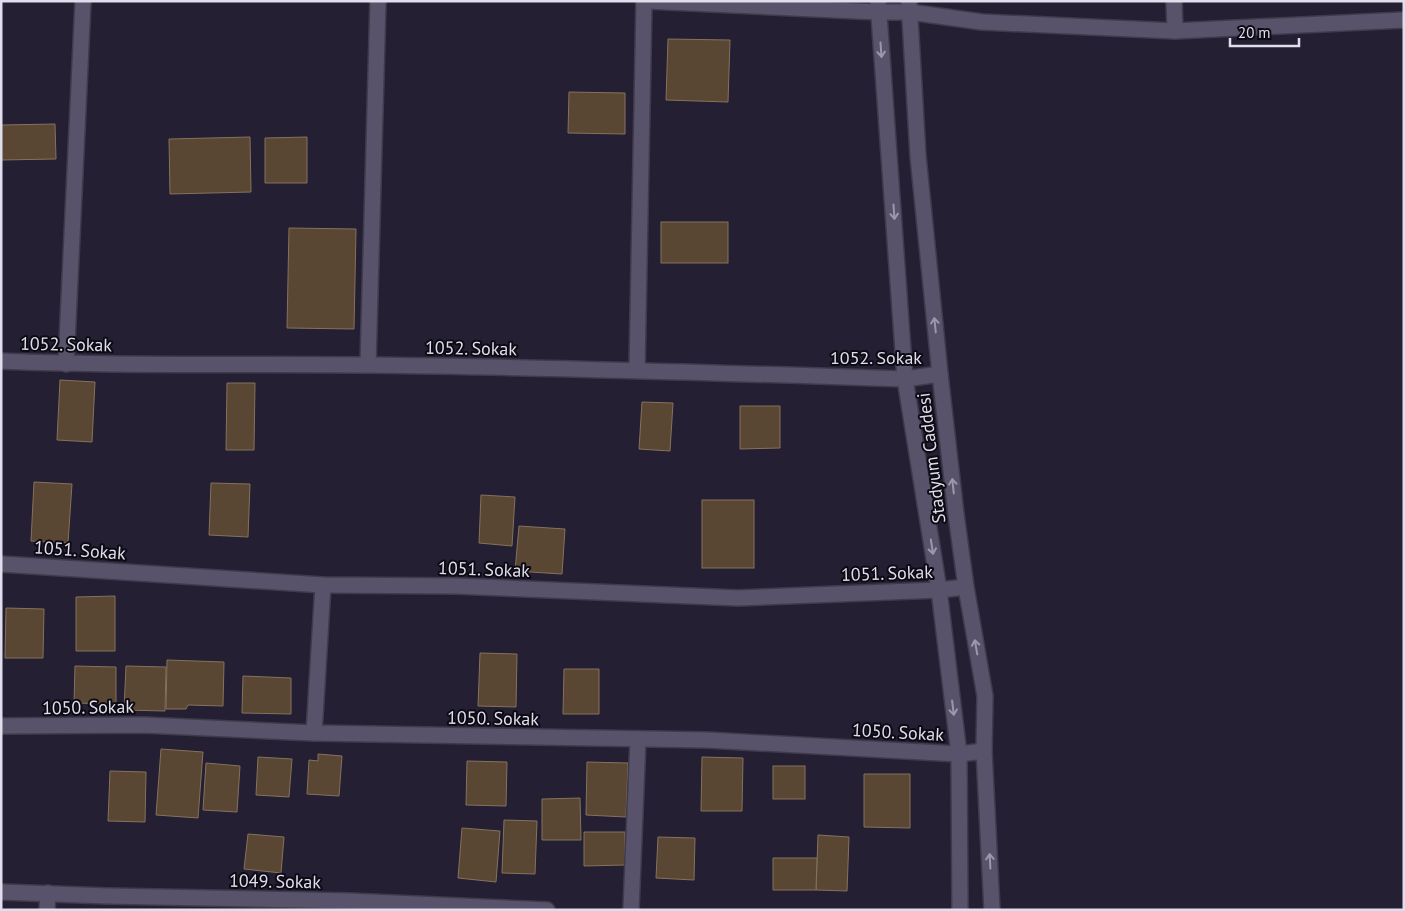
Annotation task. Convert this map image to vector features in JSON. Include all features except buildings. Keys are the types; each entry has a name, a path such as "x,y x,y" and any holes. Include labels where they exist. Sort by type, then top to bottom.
{"street":[{"path":"66,364 83,1"},
{"path":"368,365 378,1"},
{"path":"637,370 646,1 910,7 982,22 1175,31 1404,20"},
{"path":"1174,1 1175,31"},
{"path":"878,7 905,379 938,590 958,754 960,910"},
{"name":"Stadyum Caddesi","path":"910,7 918,156 940,374 966,586 985,696 984,751 992,910"},
{"name":"1052. Sokak","path":"1,361 66,364 368,365 637,370 905,379 940,374"},
{"name":"1051. Sokak","path":"1,564 323,585 455,586 738,598 938,590 966,586"},
{"path":"314,733 323,585"},
{"name":"1050. Sokak","path":"1,726 144,725 314,733 708,740 958,754 984,751"},
{"path":"631,910 638,739"},
{"name":"1049. Sokak","path":"1,892 48,893 108,903 349,905 547,910"},
{"path":"47,910 48,893"}]}
